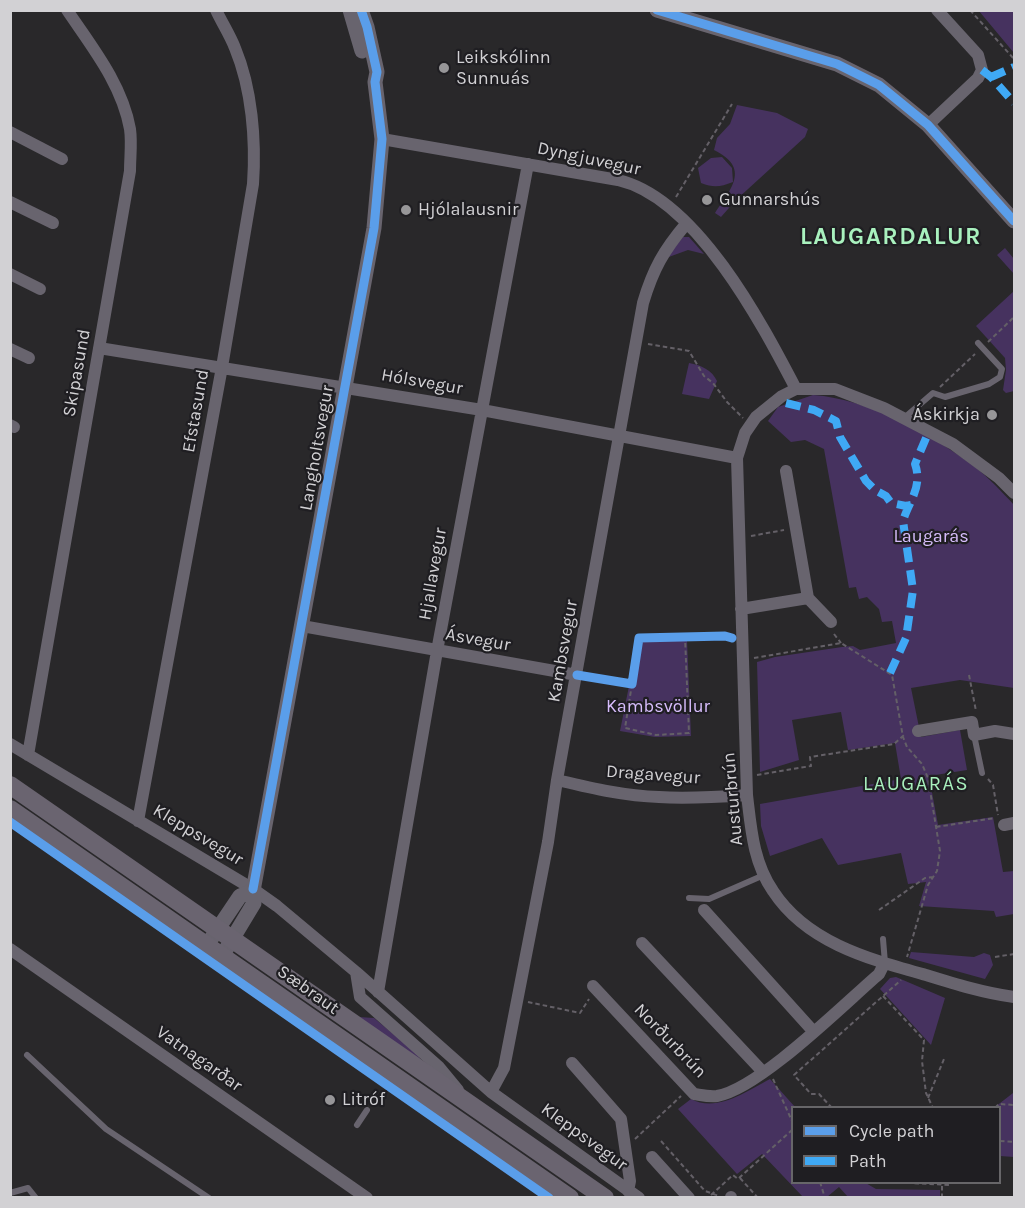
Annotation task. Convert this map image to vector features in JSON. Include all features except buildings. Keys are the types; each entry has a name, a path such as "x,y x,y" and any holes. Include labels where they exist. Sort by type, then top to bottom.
{"main road":[{"name":"Sæbraut","path":"10,785 605,1197"},
{"name":"Sæbraut","path":"10,809 570,1197"}],"street":[{"name":"Skipasund","path":"28,755 130,171 130,130 123,106 108,73 67,10"},
{"name":"Efstasund","path":"138,821 222,367 253,184 255,162 243,72 235,47 216,10"},
{"name":"Langholtsvegur","path":"350,10 362,28"},
{"name":"Langholtsvegur","path":"253,890 374,228 382,139 375,82 369,75 370,61 362,28 361,10"},
{"path":"657,10 837,64 879,85 928,125 1014,221"},
{"path":"928,125 978,78 982,70 978,55 937,10"},
{"path":"10,132 62,159"},
{"name":"Dyngjuvegur","path":"382,139 633,183 647,190 670,207 716,257 756,313 796,389"},
{"name":"Hjallavegur","path":"378,992 437,651 528,164"},
{"path":"10,202 53,223"},
{"name":"Kambsvegur","path":"491,1092 504,1068 548,842 557,780 643,303 650,278 668,245 686,224"},
{"path":"10,274 40,289"},
{"name":"Hólsvegur","path":"99,348 482,410 737,458"},
{"path":"10,349 29,358"},
{"path":"796,389 835,389 875,404 960,448 999,478 1014,493"},
{"name":"Austurbrún","path":"796,389 782,396 756,417 745,433 737,458 747,795 752,842 772,891 802,924 828,941 884,964 989,993 1014,997"},
{"path":"786,471 808,598 831,622"},
{"path":"741,609 808,598"},
{"name":"Ásvegur","path":"302,626 577,675"},
{"path":"918,731 972,722 974,735 995,731 1014,734"},
{"name":"Kleppsvegur","path":"10,744 277,906 356,972 491,1092 633,1194"},
{"name":"Dragavegur","path":"557,780 607,791 658,798 747,795"},
{"path":"222,956 226,933 240,896 253,890"},
{"path":"704,910 813,1031"},
{"path":"207,945 226,933"},
{"path":"642,942 765,1070"},
{"name":"Vatnagarðar","path":"10,949 368,1197"},
{"name":"Norðurbrún","path":"593,986 694,1094 718,1096 744,1085 765,1070 879,974 884,964"},
{"path":"356,972 360,998 439,1067 469,1103"},
{"name":"Kleppsvegur","path":"572,1063 621,1119 633,1194"},
{"name":"Kleppsvegur","path":"652,1157 689,1197"}],"lane":[{"path":"904,418 933,393 945,397 989,384 1000,377 1002,369 978,343"},
{"path":"974,735 982,773"},
{"path":"689,898 709,899 765,875"},
{"path":"883,939 884,964"},
{"path":"27,1055 106,1129 209,1197"},
{"path":"357,1125 367,1110"},
{"path":"10,1193 28,1188 36,1197"}],"path":[{"path":"970,10 1014,59"},
{"path":"675,200 732,104"},
{"path":"987,343 1014,317"},
{"path":"636,342 689,351 704,376 713,383 743,418"},
{"path":"940,388 972,358"},
{"path":"749,537 795,528"},
{"path":"632,684 625,728 656,735 689,733 685,637"},
{"path":"752,659 841,643 892,675 903,737 907,747 922,764 928,778 940,861 928,885 906,960"},
{"path":"969,675 976,715 972,722"},
{"path":"756,775 811,766 810,758 894,744 904,734 918,731"},
{"path":"936,827 997,818 999,812 993,785 982,773"},
{"path":"879,910 925,878 933,877"},
{"path":"918,919 923,919"},
{"path":"911,942 917,943"},
{"path":"995,957 1014,954"},
{"path":"830,1106 819,1094 811,1094 794,1075 902,978"},
{"path":"883,996 924,1040 922,1061 928,1099 932,1106"},
{"path":"517,1000 580,1013 585,1004"},
{"path":"928,1099 944,1059"},
{"path":"765,1070 791,1119"},
{"path":"636,1138 678,1099"},
{"path":"996,1106 999,1104 1014,1105"},
{"path":"740,1178 791,1131"},
{"path":"661,1141 711,1195 733,1175 740,1178 758,1197"},
{"path":"925,1184 949,1184"},
{"path":"942,1185 942,1197"},
{"path":"735,1196 749,1187"}],"green space":[{"path":"979,11 1014,11 1014,53"},
{"path":"737,105 777,113 808,129 805,137 736,200 721,217 715,213 727,196 735,172 732,164 714,150 717,138 730,124"},
{"path":"722,157 732,168 733,182 717,186 701,183 698,168 711,158"},
{"path":"683,237 689,237 704,254 688,250 666,258"},
{"path":"1005,248 1014,259 1014,274 997,255"},
{"path":"1014,291 1014,391 1006,393 1003,390 1005,358 976,326"},
{"path":"689,363 706,369 717,381 709,399 682,394"},
{"name":"Laugarás","path":"813,395 856,403 919,431 975,467 1014,505 1014,688 960,680 911,688 921,737 960,730 967,770 929,776 938,825 993,817 1003,872 1014,871 1014,914 996,917 994,911 919,906 926,882 908,884 901,853 838,865 822,838 770,856 761,826 760,804 901,779 895,743 848,750 841,712 792,720 799,760 760,772 757,662 842,647 853,646 860,650 896,643 892,621 882,622 879,609 867,597 859,599 856,587 849,588 824,449 805,440 791,442 768,421 778,407"},
{"name":"Kambsvöllur","path":"683,638 687,640 691,736 655,737 620,731 629,686 634,687 640,640"},
{"path":"911,952 974,957 984,953 990,955 993,965 985,979 909,958"},
{"path":"896,977 945,998 931,1045 880,989 890,978"},
{"path":"359,1017 374,1018 417,1054 423,1063"},
{"path":"770,1079 794,1106 791,1106 791,1184 867,1184 876,1189 940,1190 940,1197 848,1197 839,1187 827,1197 803,1197 762,1154 737,1174 678,1109 691,1099 701,1103 711,1103 732,1099"},
{"path":"1014,1093 1014,1157 1001,1156 1001,1106 996,1106"}],"marked path":[{"path":"991,77 1014,67"},
{"path":"982,70 1014,103"},
{"path":"786,403 814,410 836,421 840,437 866,481 886,496 891,503 911,505"},
{"path":"890,673 906,638 913,590 903,521 916,487 915,464 929,431"}],"cycle path":[{"path":"253,889 374,228 382,139 375,82 377,72 361,10"},
{"path":"657,10 837,64 879,85 928,125 1014,221"},
{"path":"577,675 632,684 639,638 725,636 732,638"},
{"path":"10,822 549,1198"}],"place":[{"name":"Leikskólinn Sunnuás","path":"444,68"},
{"name":"Gunnarshús","path":"707,200"},
{"name":"Hjólalausnir","path":"406,210"},
{"name":"Áskirkja","path":"992,415"},
{"name":"Litróf","path":"330,1100"}],"district":[{"name":"LAUGARDALUR","path":"891,237"},
{"name":"LAUGARÁS","path":"916,784"}]}
